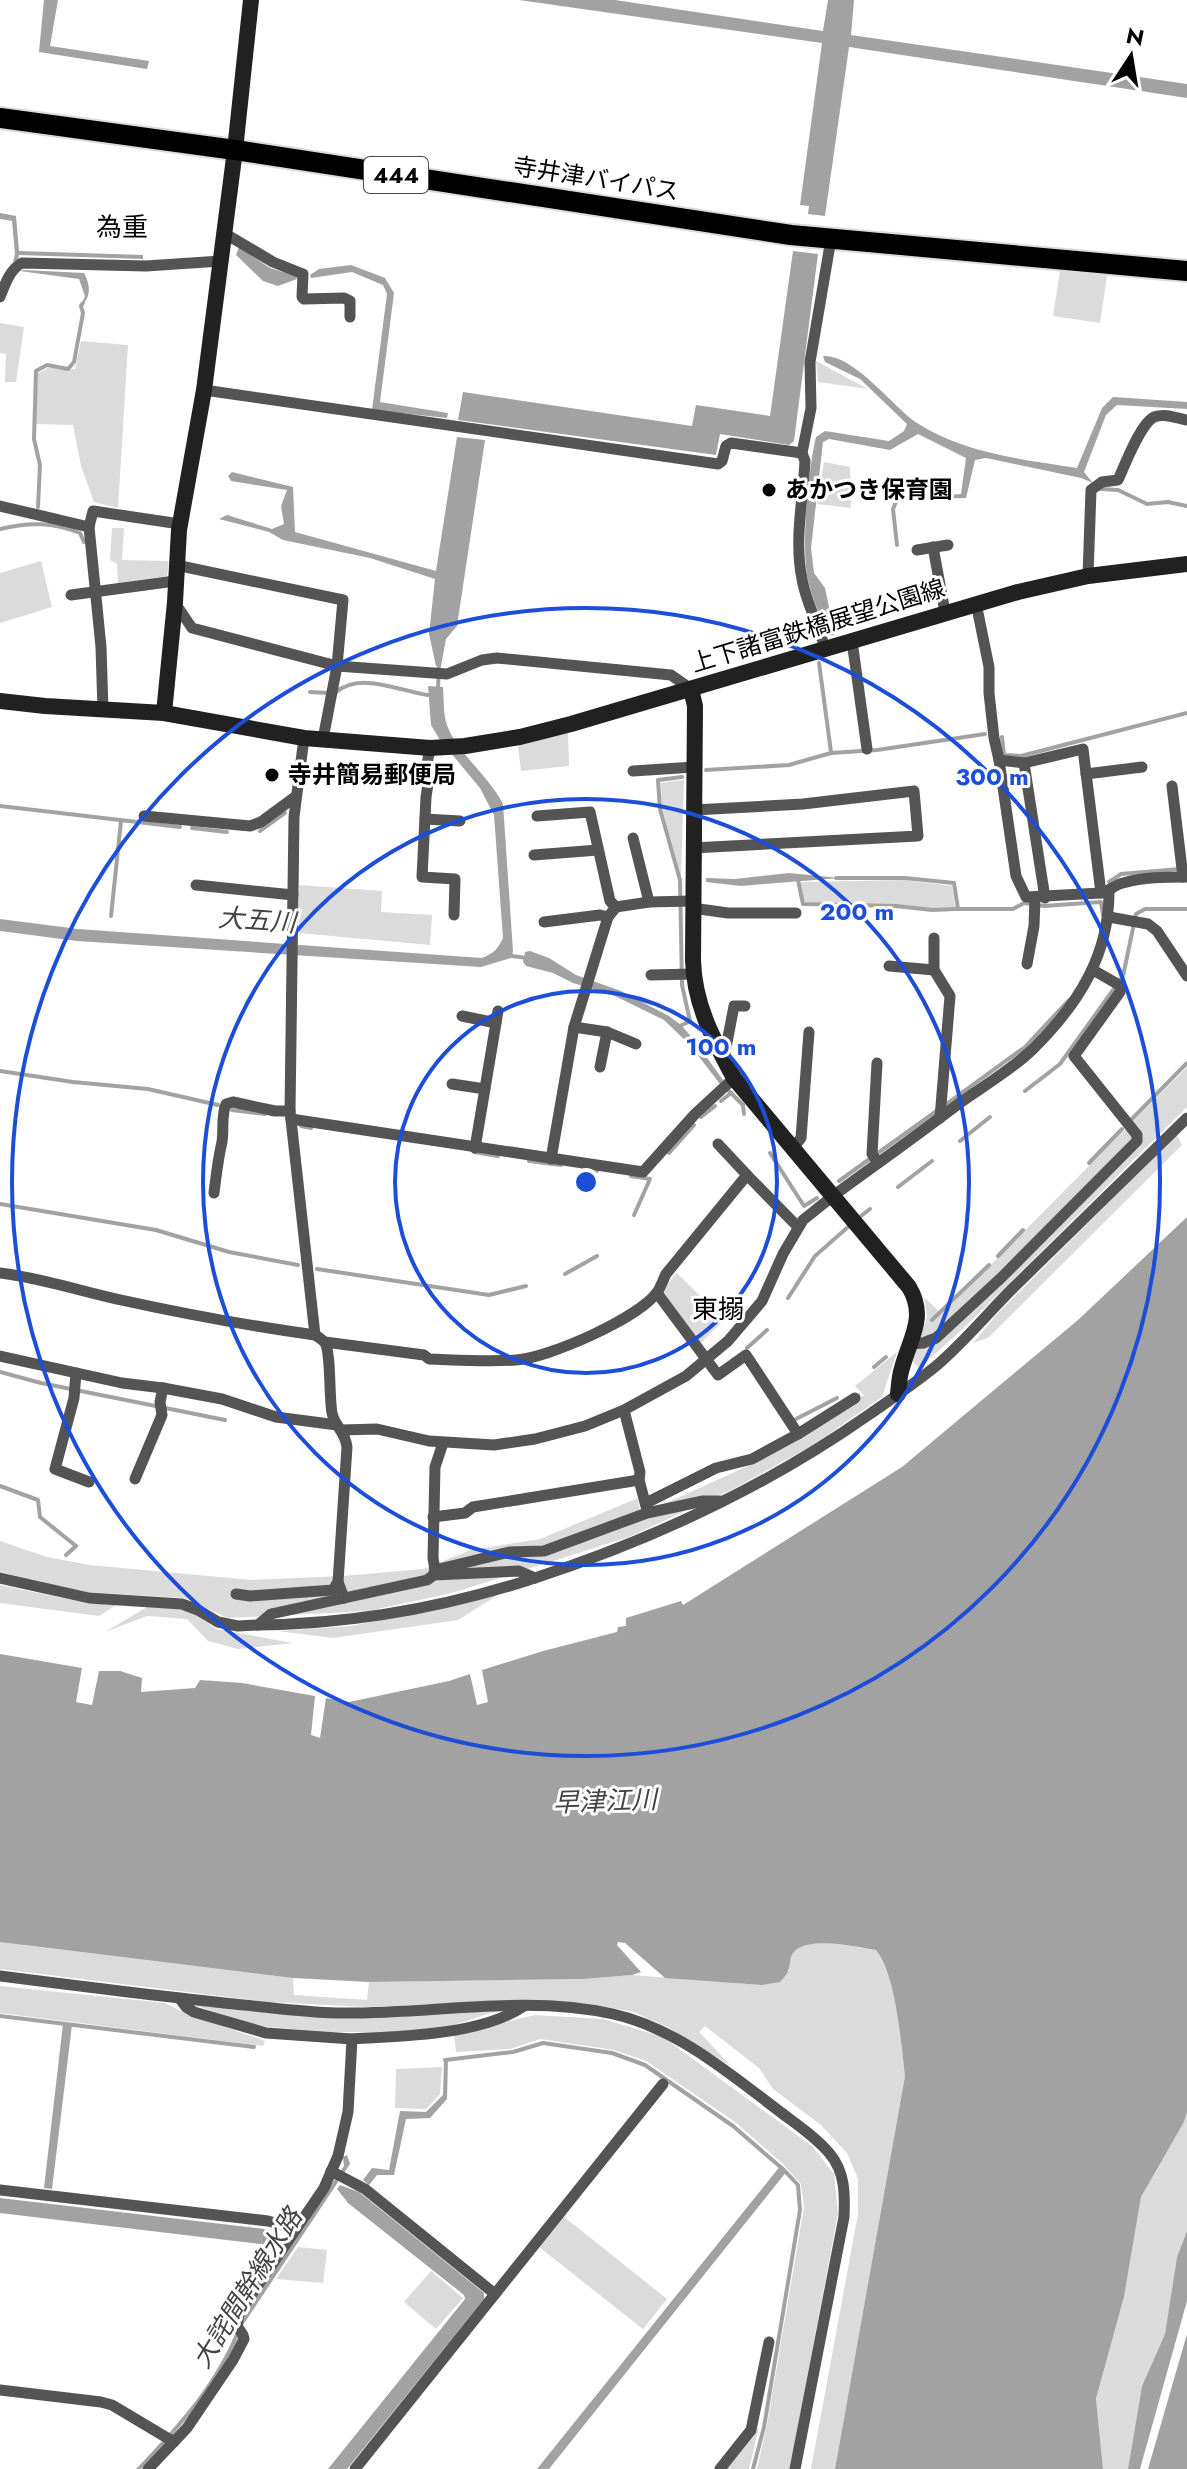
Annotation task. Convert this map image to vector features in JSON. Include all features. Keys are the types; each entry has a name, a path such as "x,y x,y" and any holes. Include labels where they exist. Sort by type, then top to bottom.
{"highway":[{"name":"寺井津バイパス","path":"0,118 235,150 791,235 1187,271"}],"street":[{"path":"164,713 180,524 204,390 251,0"},
{"path":"224,233 273,262 303,274 304,299 344,298 350,301 350,317"},
{"path":"825,649 801,575 799,555 805,461 802,453 811,408 811,356 831,239"},
{"path":"0,297 12,269 221,261"},
{"path":"204,390 718,464 722,461 726,446 731,443 802,453"},
{"path":"1088,576 1091,490 1102,482 1118,480 1145,425 1154,418 1167,415 1187,420"},
{"path":"0,506 89,527"},
{"path":"103,710 101,647 89,527 93,511 180,524"},
{"path":"917,550 948,545"},
{"path":"933,547 945,612"},
{"name":"上下諸富鉄橋展望公園線","path":"436,748 520,737 976,603 1088,576 1187,564"},
{"path":"71,595 176,573 343,600 337,666 323,739"},
{"path":"175,602 192,628 337,666 447,674 482,660 497,658 671,675 691,689 695,706 694,810 684,974 724,1060"},
{"path":"976,603 989,667 991,708 1016,876 1026,897 1038,901 1105,892 1117,884 1184,873 1172,786"},
{"path":"852,641 867,749"},
{"path":"0,701 164,713 304,738 436,748 427,764 430,771 422,877 455,879 454,915"},
{"path":"304,738 295,797 291,1115 320,1339 328,1350 329,1396 333,1418 346,1436 338,1582 344,1598"},
{"path":"0,1356 75,1383 122,1383 163,1388 222,1399 276,1417 339,1428 377,1429 443,1443 494,1445 535,1439 585,1426 624,1410 686,1376 728,1341 762,1301 803,1220 875,1158 1034,1048 1070,1006 1093,970 1109,917 1083,749 1024,763 999,760"},
{"path":"1024,763 1038,901 1027,964"},
{"path":"633,771 694,767"},
{"path":"1086,774 1142,767"},
{"path":"693,848 918,836 914,791 803,804 694,810"},
{"path":"144,816 250,826 261,822 295,797"},
{"path":"537,816 590,812 612,912 583,991 574,1027 551,1159"},
{"path":"425,819 460,821"},
{"path":"633,838 649,902"},
{"path":"534,855 598,850"},
{"path":"196,885 293,895"},
{"path":"544,922 600,915 649,902 686,903 728,913 796,913"},
{"path":"1109,917 1148,924 1157,931 1187,976"},
{"path":"934,938 934,970 950,996 940,1111"},
{"path":"889,966 934,970"},
{"path":"910,1344 936,1338 1002,1277 1137,1141 1137,1135 1074,1056 1120,992 1118,983 1093,970"},
{"path":"651,975 684,974"},
{"path":"745,1006 734,1006 724,1060 727,1084 793,1148 916,1298 918,1321 900,1371 898,1394"},
{"path":"462,1016 497,1017 475,1148"},
{"path":"574,1027 607,1032 636,1044"},
{"path":"600,1067 607,1032"},
{"path":"793,1148 801,1138 809,1032"},
{"path":"875,1158 877,1063"},
{"path":"452,1084 485,1089"},
{"path":"214,1193 223,1110 226,1104 233,1102 475,1148 643,1172 695,1114 727,1084"},
{"path":"0,1578 89,1598 182,1604 218,1622 238,1626 300,1625 365,1618 461,1598 588,1561 747,1491 841,1434 898,1394 960,1345 1187,1118"},
{"path":"718,1144 798,1227"},
{"path":"0,1273 26,1276 241,1325 424,1355 429,1359 517,1360 546,1354 574,1343 623,1318 657,1293 666,1274 747,1175"},
{"path":"657,1293 718,1375 746,1355 798,1434"},
{"path":"75,1383 55,1469 89,1482"},
{"path":"135,1479 162,1415 163,1388"},
{"path":"258,1625 271,1614 427,1580 434,1572 509,1552 544,1551 647,1508 716,1468 752,1459 855,1398"},
{"path":"624,1410 647,1508"},
{"path":"434,1572 435,1467 443,1443"},
{"path":"433,1517 465,1513 473,1507 639,1480"},
{"path":"647,1508 703,1501 725,1502"},
{"path":"434,1572 519,1571 535,1578"},
{"path":"236,1594 250,1596 333,1590 338,1582"},
{"path":"0,1976 180,1999 333,2013 525,2005 611,2014 638,2021 671,2036 744,2084 812,2136 830,2154 840,2171 845,2192 844,2217 795,2469"},
{"path":"180,1999 194,2012 266,2033 352,2039 437,2034 511,2016 525,2005"},
{"path":"148,2469 169,2438 187,2428 233,2360 244,2339 239,2313 324,2188 337,2174 348,2112 352,2039"},
{"path":"355,2469 663,2084"},
{"path":"337,2174 365,2189 495,2294"},
{"path":"0,2190 268,2221 296,2229"},
{"path":"720,2469 751,2430 769,2342"},
{"path":"0,2390 112,2405 169,2438"}],"shaded area":[{"path":"1060,271 1107,276 1100,323 1053,316"},
{"path":"0,323 24,327 16,382 5,382 6,354 0,353"},
{"path":"81,341 128,345 118,508 94,502 81,466 73,425 36,424 37,374 48,368 75,369"},
{"path":"816,361 868,389 818,382"},
{"path":"824,462 850,467 851,508 817,504"},
{"path":"112,528 124,528 122,560 169,561 167,576 118,583 117,564 110,560"},
{"path":"41,561 52,607 0,623 0,573"},
{"path":"568,732 569,766 521,771 518,746"},
{"path":"684,780 681,877 662,807 661,783"},
{"path":"905,880 952,886 955,908 805,903 799,882"},
{"path":"299,885 382,891 381,912 432,915 430,945 299,933"},
{"path":"1187,1067 1187,1107 963,1329 919,1368 912,1361 927,1317 924,1297 942,1314"},
{"path":"1177,1135 1182,1145 988,1338 973,1343 998,1313"},
{"path":"677,1273 724,1320 699,1345 659,1293"},
{"path":"897,1352 882,1397 813,1445 733,1489 629,1537 452,1593 368,1611 227,1618 185,1598 86,1592 0,1572 0,1541 47,1557 90,1565 251,1580 343,1576 423,1569 471,1550 540,1539 638,1498 641,1521 661,1514 662,1505 759,1461 864,1395 855,1386"},
{"path":"0,1585 86,1603 116,1605 99,1616 0,1603"},
{"path":"498,1595 458,1620 333,1638 278,1631 351,1626"},
{"path":"147,1607 188,1609 216,1629 293,1643 238,1649 208,1641 187,1619 147,1616 105,1632"},
{"path":"0,1923 23,1945 293,1978 294,1995 367,2000 369,1982 584,1979 632,1975 762,1985 789,1971 793,1952 805,1945 836,1944 876,1950 889,1975 893,1992 905,2076 835,2469 811,2469 858,2214 858,2179 847,2153 821,2125 773,2089 759,2068 705,2026 699,2032 731,2066 667,2027 634,2012 591,2004 524,2001 366,2007 268,2002 0,1969"},
{"path":"0,1986 165,2003 265,2041 263,2046 0,2013"},
{"path":"194,2005 335,2018 497,2011 432,2032 332,2032 257,2026"},
{"path":"535,2015 603,2019 663,2037 812,2146 834,2174 838,2213 790,2469 757,2469 804,2207 801,2184 735,2122 646,2061 614,2050 540,2039 510,2049 456,2052 454,2034"},
{"path":"442,2067 440,2094 426,2109 395,2108 396,2069"},
{"path":"1187,2112 1187,2231 1177,2257 1165,2334 1142,2386 1128,2469 1103,2469 1096,2400 1124,2297 1141,2197"},
{"path":"563,2216 667,2299 643,2329 539,2247"},
{"path":"298,2247 327,2250 323,2283 276,2279"},
{"path":"431,2271 463,2298 436,2329 404,2302"},
{"path":"759,2427 749,2469 725,2469"}],"water":[{"path":"44,0 58,0 50,46 149,61 147,69 39,52"},
{"path":"519,0 615,0 823,31 828,0 854,0 851,35 1187,84 1187,98 849,47 825,216 808,214 809,206 800,205 822,43"},
{"path":"0,213 16,216 19,251 143,255 143,259 19,255 18,260 13,262 12,221 0,219"},
{"path":"239,247 270,268 296,276 297,279 278,286 263,281 236,255"},
{"path":"793,251 818,254 794,441 789,445 720,434 716,455 458,420 463,392 692,426 696,405 770,416"},
{"path":"351,265 385,278 394,293 380,402 448,413 447,418 372,410 387,294 383,285 352,272 311,278 310,275 319,269"},
{"path":"20,271 84,273 89,286 87,298 81,306 85,296 79,279"},
{"path":"823,356 847,363 917,423 955,442 994,454 1077,468 1102,408 1113,397 1187,402 1187,409 1117,405 1106,415 1084,472 1093,483 986,458 975,460 966,498 897,499 961,494 966,458 918,434 890,450 829,439 823,442 811,548 814,573 825,588 835,635 828,636 806,570 808,490 816,437 825,431 889,441 904,431 907,424 860,379 825,362"},
{"path":"457,437 485,440 457,626 446,639 441,666 436,666 429,634 435,579 370,558 283,540 269,532 219,519 227,515 272,529 284,524 281,506 287,490 231,481 228,476 232,472 293,487 295,532 436,571"},
{"path":"428,686 443,687 445,716 452,735 503,804 511,958 481,967 77,941 0,931 0,919 78,929 482,958 490,954 503,938 494,815 480,788 431,725"},
{"path":"789,873 839,878 741,886 706,882 706,878 735,879"},
{"path":"530,951 669,1016 695,1041 723,1080 720,1084 690,1045 664,1020 615,996 526,966 523,962 525,952"},
{"name":"早津江川","path":"1187,1217 1187,2112 1141,2197 1124,2297 1096,2399 1103,2469 835,2469 905,2076 893,1992 876,1950 820,1943 809,1945 793,1953 780,1982 762,1985 665,1978 625,1943 618,1942 617,1945 641,1972 584,1979 369,1982 293,1978 0,1942 0,1654 82,1668 76,1702 92,1705 99,1671 120,1671 142,1678 141,1692 195,1688 200,1680 242,1683 315,1696 311,1735 320,1738 326,1698 349,1702 470,1674 477,1705 488,1702 482,1670 617,1632 618,1627 626,1626 626,1618 681,1601 683,1605 902,1467 1078,1320"},
{"path":"63,2024 72,2025 52,2189 44,2188"},
{"path":"448,2058 447,2099 430,2118 406,2119 394,2175 377,2175 369,2185 363,2180 372,2168 389,2170 400,2111 426,2112 443,2095 444,2059"},
{"path":"347,2155 350,2164 243,2325 224,2365 200,2402 141,2469 136,2469 182,2419 209,2382 240,2321 344,2166 343,2157"},
{"path":"781,2165 787,2171 549,2469 537,2469"},
{"path":"340,2185 359,2192 484,2293 484,2299 347,2469 328,2469 465,2299 464,2295 348,2203 337,2189"},
{"path":"0,2198 265,2229 280,2238 279,2241 269,2241 268,2245 0,2213"},
{"path":"1187,2231 1187,2469 1128,2469 1142,2386 1165,2334 1177,2257"}],"pier":[{"path":"1187,2301 1187,2334 1148,2469 1140,2469"}],"waterway":[{"path":"38,507 40,465 34,439 36,371 47,365 68,369 74,362 83,303"},
{"path":"1101,489 1118,490 1147,504 1168,502 1187,506"},
{"path":"897,545 893,509 897,499 900,499"},
{"path":"0,529 30,524 50,525 80,533 84,542"},
{"path":"438,689 439,661"},
{"path":"819,663 831,752"},
{"path":"335,693 356,683 368,683 428,695"},
{"path":"310,692 328,693"},
{"path":"1002,737 1004,755 1021,756 1187,713"},
{"path":"706,770 789,765 831,753 877,750 985,734"},
{"path":"680,1026 690,1021 682,985 680,880 660,809 658,780 682,777"},
{"path":"0,806 180,827"},
{"path":"260,831 285,813"},
{"path":"111,916 121,821"},
{"path":"192,828 227,832"},
{"path":"1109,882 1121,874 1180,869"},
{"path":"836,878 905,878 954,883 958,909 1013,909 1024,903 1044,906 1101,902 1103,915"},
{"path":"798,880 803,904 956,909"},
{"path":"1025,1091 1060,1064 1123,976 1136,914 1145,909 1187,909"},
{"path":"509,952 512,956 527,958"},
{"path":"945,1105 1025,1047 1069,1000"},
{"path":"1132,1119 1187,1063"},
{"path":"0,1071 148,1089 218,1105"},
{"path":"726,1088 743,1105 744,1114"},
{"path":"721,1101 731,1093"},
{"path":"701,1117 715,1106"},
{"path":"232,1110 265,1114"},
{"path":"839,1181 938,1110"},
{"path":"960,1141 990,1117"},
{"path":"669,1153 694,1125"},
{"path":"301,1126 311,1128"},
{"path":"1089,1163 1122,1129"},
{"path":"474,1152 498,1156"},
{"path":"770,1153 804,1206 817,1198"},
{"path":"529,1161 561,1165"},
{"path":"898,1187 932,1161"},
{"path":"583,1169 597,1171"},
{"path":"631,1176 650,1179 634,1215"},
{"path":"0,1204 156,1230 229,1252 298,1265"},
{"path":"861,1216 870,1209"},
{"path":"788,1298 815,1256 848,1227"},
{"path":"998,1256 1023,1230"},
{"path":"565,1274 597,1256"},
{"path":"932,1320 989,1265"},
{"path":"317,1269 489,1295 526,1286"},
{"path":"747,1348 767,1330"},
{"path":"874,1367 886,1357"},
{"path":"0,1372 225,1420"},
{"path":"796,1419 837,1398"},
{"path":"0,1486 38,1500 40,1517 76,1546 66,1555"},
{"path":"0,2016 254,2047"},
{"path":"445,2060 513,2052 543,2043 612,2053 645,2065 733,2126 798,2185 800,2210 764,2427 753,2469"}],"place":[{"name":"あかつき保育園","path":"769,490"},
{"name":"寺井簡易郵便局","path":"272,775"}],"district":[{"name":"為重","path":"122,227"},
{"name":"東搦","path":"718,1309"}],"water label":[{"name":"大五川","path":"257,920"},
{"name":"大詫間幹線水路","path":"247,2288"}]}
